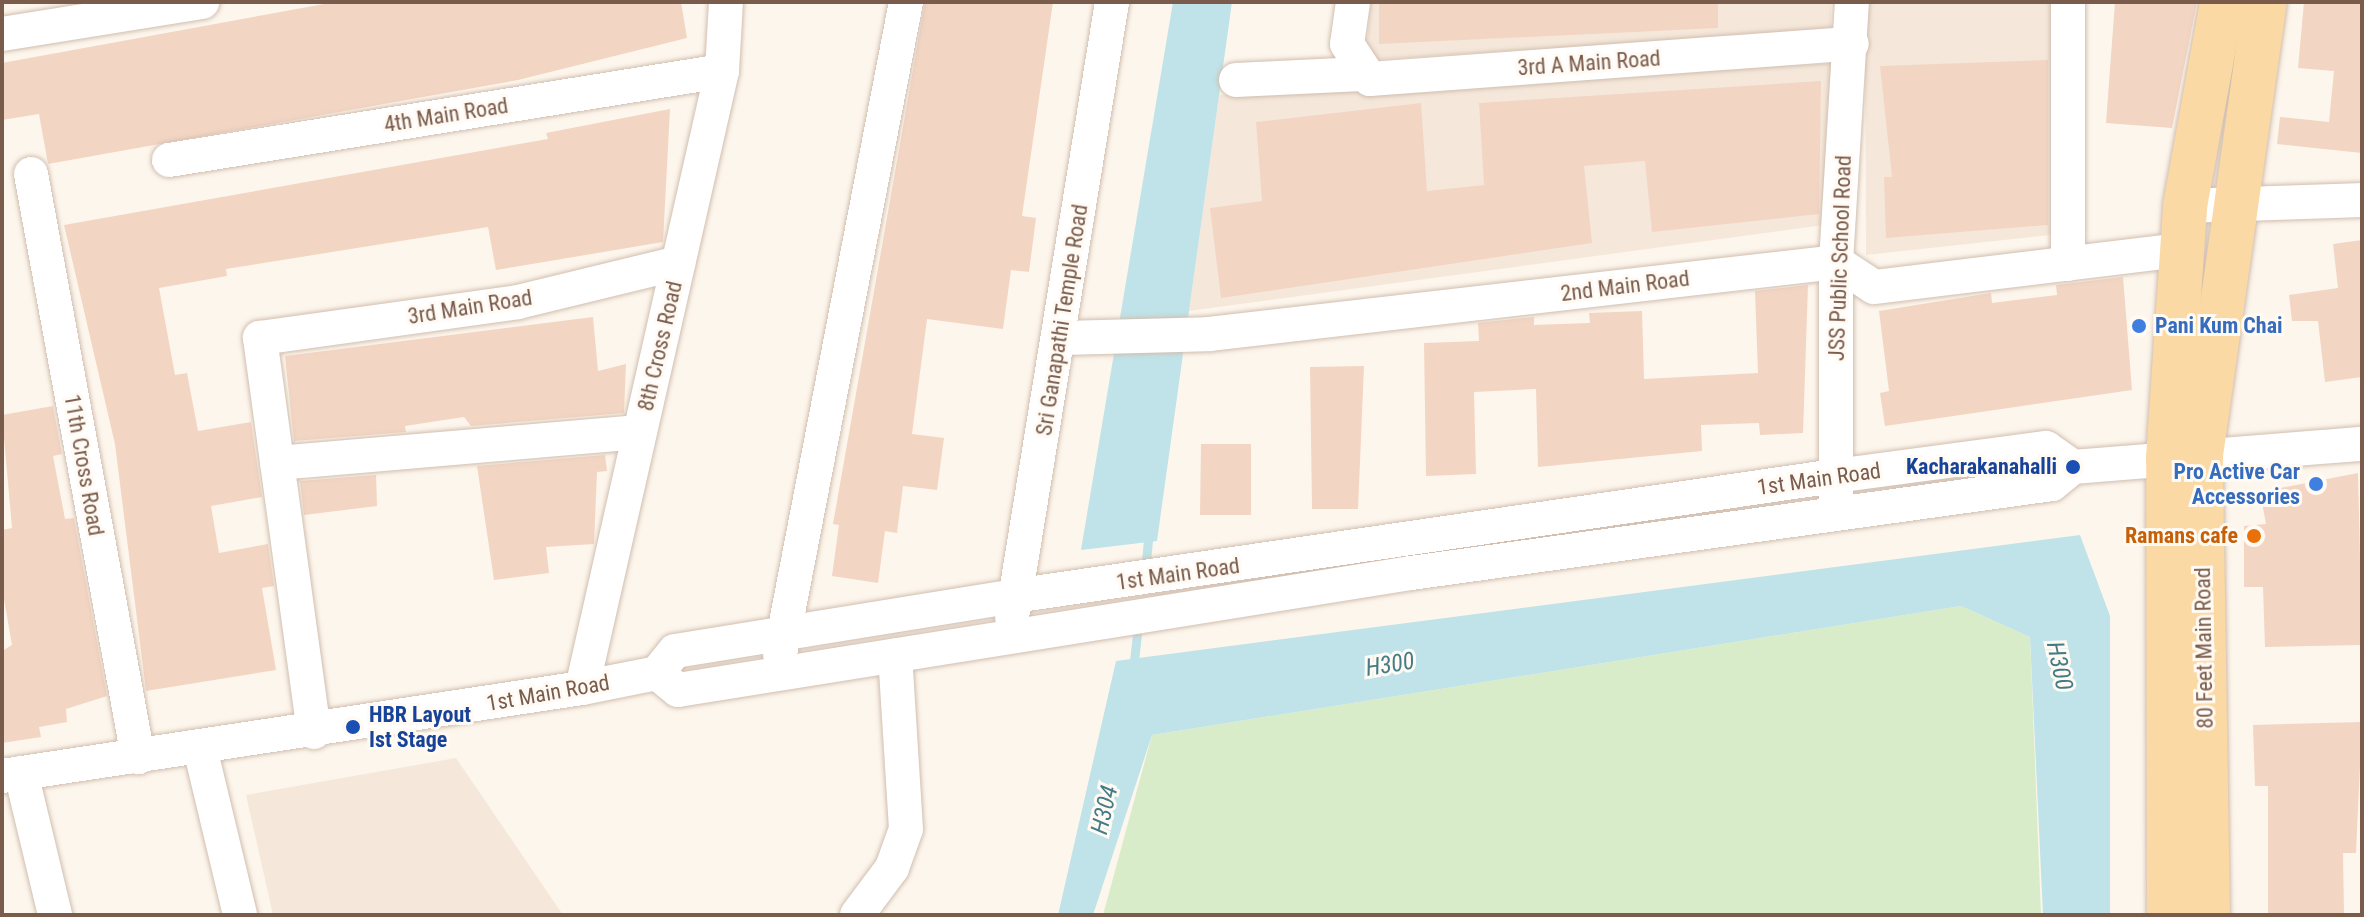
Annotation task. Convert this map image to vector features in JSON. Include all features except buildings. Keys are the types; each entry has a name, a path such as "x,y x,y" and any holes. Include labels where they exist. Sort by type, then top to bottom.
{"main road":[{"name":"80 Feet Main Road","path":"2208,915 2184,456 2181,250 2185,206 2222,2"},
{"name":"80 Feet Main Road","path":"2169,915 2184,456 2234,205 2265,2"}],"street":[{"path":"2,34 202,2"},
{"name":"8th Cross Road","path":"582,688 722,71 726,2"},
{"path":"777,674 906,2"},
{"name":"Sri Ganapathi Temple Road","path":"1010,637 1014,596 1061,338 1112,2"},
{"path":"1353,2 1354,59"},
{"name":"JSS Public School Road","path":"1836,515 1836,262 1852,44 1852,2"},
{"path":"2068,2 2068,264"},
{"name":"3rd A Main Road","path":"1236,80 1354,59 1852,44"},
{"name":"4th Main Road","path":"169,160 722,71"},
{"name":"11th Cross Road","path":"31,174 138,757"},
{"path":"2185,206 2362,200"},
{"path":"1836,262 1874,287 2181,250"},
{"name":"2nd Main Road","path":"1061,338 1209,334 1836,262"},
{"name":"3rd Main Road","path":"277,463 260,338 518,302 678,263"},
{"path":"314,732 277,463 640,432"},
{"path":"657,673 678,690 1140,616 2052,484 2073,467 2362,444"},
{"name":"1st Main Road","path":"12,775 314,732 582,688 657,673 675,651 1014,596 2046,448 2073,467"},
{"path":"857,915 892,868 906,829 895,655"},
{"path":"200,748 240,915"},
{"path":"12,775 55,915"}],"shaded area":[{"path":"1371,2 1831,2 1831,31 1365,60"},
{"path":"1865,2 2056,2 2059,234 1866,255"},
{"path":"1838,63 1832,224 1189,311 1219,95"},
{"path":"456,758 563,915 273,915 246,795"}],"green space":[{"path":"1961,606 2030,637 2041,915 1103,915 1152,735"}],"water":[{"path":"1173,2 1232,2 1157,541 1081,550"},
{"name":"H304","path":"2080,535 2110,616 2110,915 2043,915 2030,637 1961,606 1152,735 1093,915 1058,915 1116,661"}],"waterway":[{"name":"H300","path":"1145,571 1149,530"},
{"name":"H300","path":"1133,670 1138,625"}],"place":[{"name":"Pani Kum Chai","path":"2139,326"},
{"name":"Kacharakanahalli","path":"2073,467"},
{"name":"Pro Active Car Accessories","path":"2316,484"},
{"name":"Ramans cafe","path":"2254,536"},
{"name":"HBR Layout Ist Stage","path":"353,727"}]}
